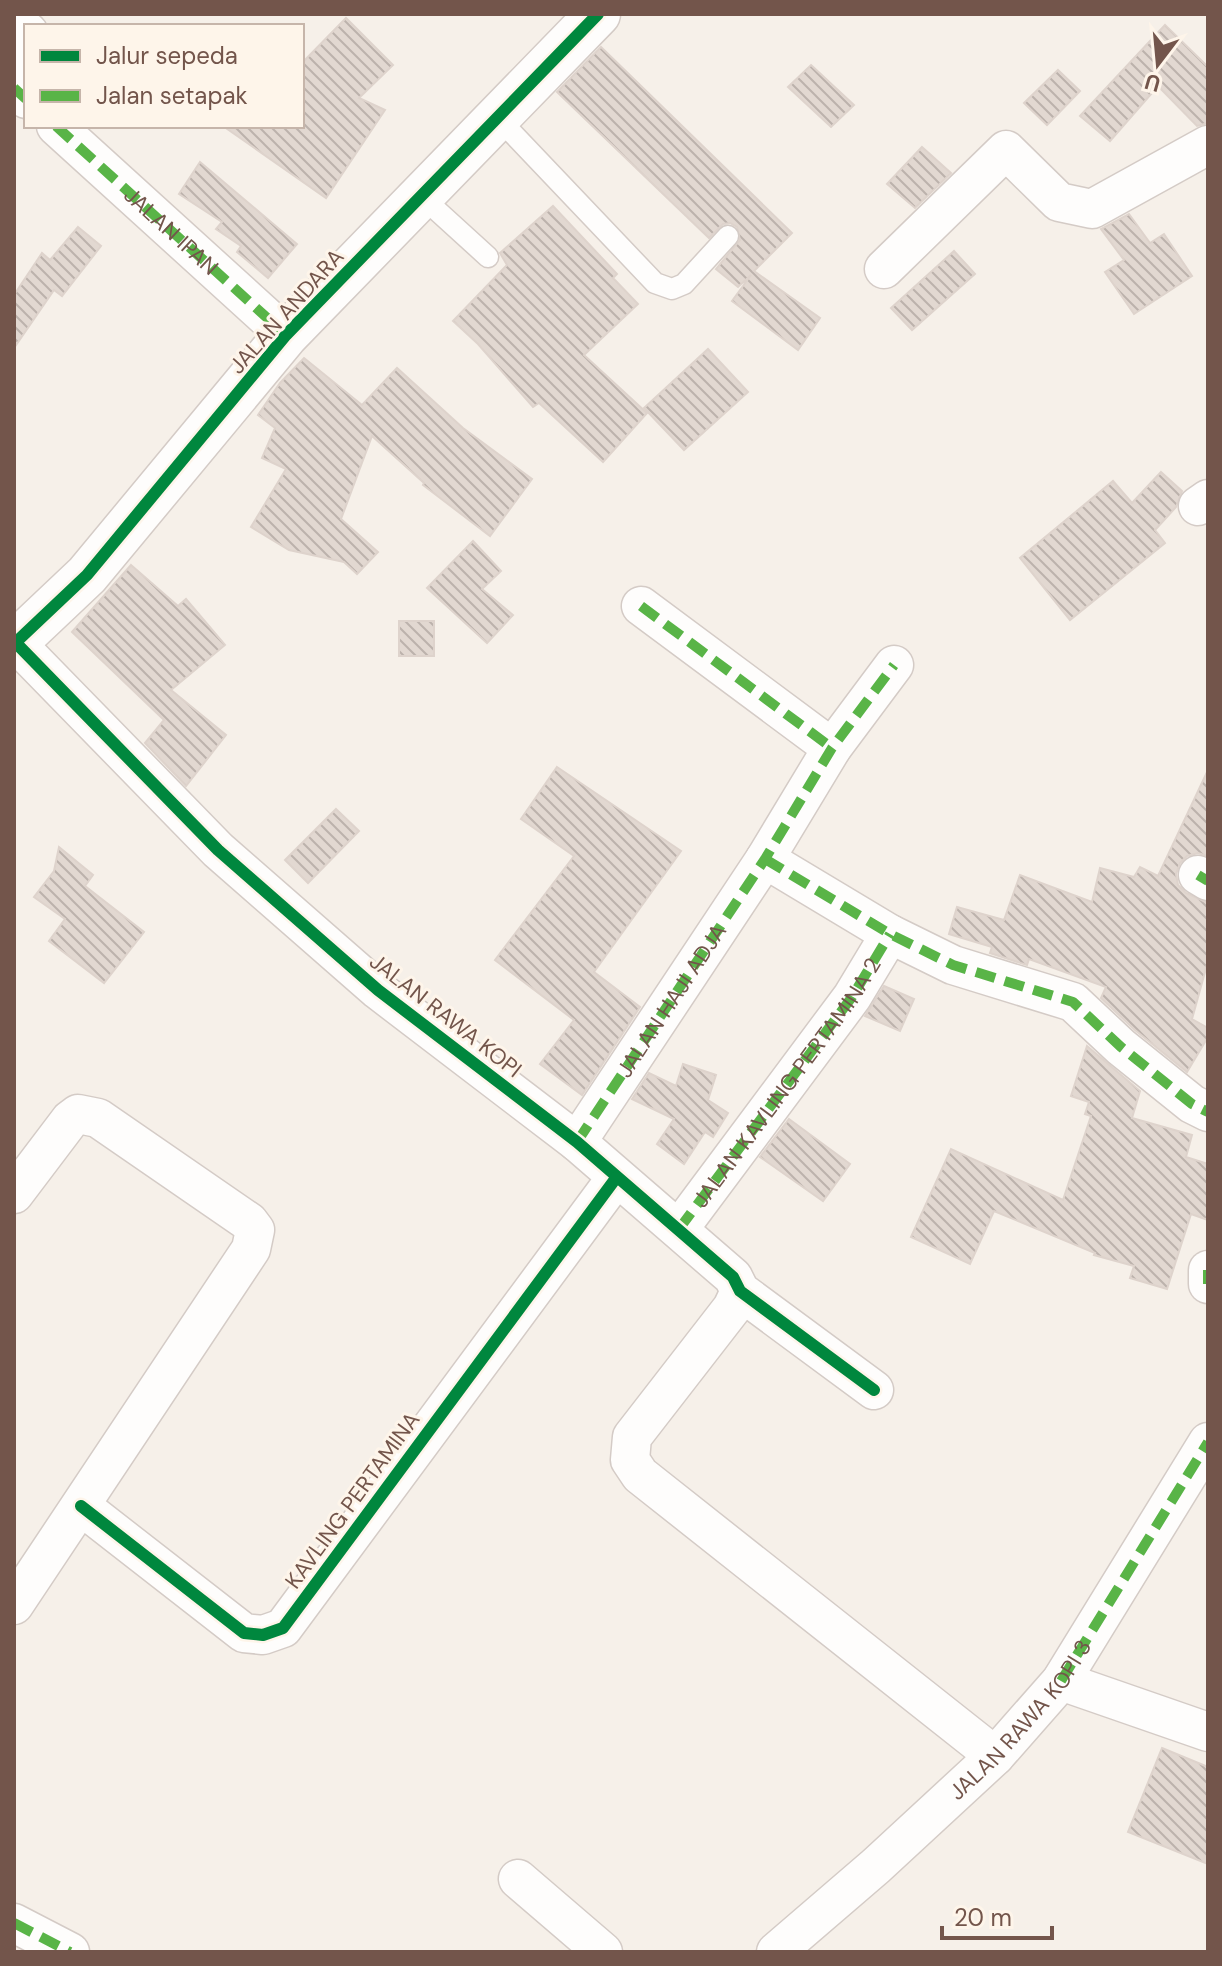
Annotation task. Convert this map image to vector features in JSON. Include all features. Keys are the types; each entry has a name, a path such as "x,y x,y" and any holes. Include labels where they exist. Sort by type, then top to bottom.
{"street":[{"name":"JALAN ANDARA","path":"15,644 87,575 286,335 598,14"},
{"name":"JALAN IPAN","path":"58,128 286,335"},
{"path":"884,269 1006,150 1059,202 1092,209 1208,145"},
{"path":"641,606 832,748"},
{"name":"JALAN RAWA KOPI","path":"15,644 218,850 378,990 577,1142 608,1188 679,1229 733,1277 740,1291 874,1390"},
{"name":"JALAN HAJI ADJA","path":"577,1142 765,859 832,748 894,665"},
{"path":"765,859 890,934 953,965 1073,1002 1121,1047 1192,1104 1208,1112"},
{"name":"JALAN KAVLING PERTAMINA 2","path":"679,1229 852,997 890,934"},
{"path":"14,1194 70,1120 78,1114 89,1114 249,1222 255,1230 251,1249 14,1605"},
{"name":"KAVLING PERTAMINA","path":"81,1506 244,1633 263,1635 283,1628 608,1188"},
{"path":"1208,1270 1208,1284"},
{"path":"740,1291 732,1308 632,1437 630,1460 640,1475 995,1756"},
{"name":"JALAN RAWA KOPI 3","path":"776,1952 876,1866 995,1756 1061,1681 1208,1442"},
{"path":"1061,1681 1208,1732"},
{"path":"518,1879 603,1952"},
{"path":"14,1923 70,1952"}],"lane":[{"path":"498,118 655,283 672,289 684,284 728,236"},
{"path":"421,196 488,257"}],"building":[{"path":"346,18 393,65 359,98 385,110 326,198 226,128 304,128 304,61"},
{"path":"1165,25 1208,67 1208,123 1197,126 1158,86 1110,141 1080,116"},
{"path":"601,47 792,233 754,271 820,318 798,350 732,301 751,275 738,287 716,269 740,240 737,227 730,223 723,224 709,238 557,92"},
{"path":"811,65 854,105 831,127 788,87"},
{"path":"1058,70 1080,91 1047,125 1024,103"},
{"path":"922,147 951,173 915,208 887,184"},
{"path":"200,162 297,244 268,278 237,252 241,246 216,229 222,222 179,194"},
{"path":"553,206 617,274 613,278 638,304 584,355 647,413 603,462 539,403 533,407 478,344 453,321 507,265 500,253"},
{"path":"1129,214 1150,243 1164,234 1192,276 1134,314 1105,272 1124,260 1101,229"},
{"path":"78,227 101,246 62,296 54,290 14,348 14,295 42,253 50,260"},
{"path":"954,251 975,274 912,330 891,308"},
{"path":"708,349 748,392 684,450 644,408"},
{"path":"304,358 362,405 397,368 463,428 532,479 490,536 423,485 372,436 341,519 378,552 357,574 344,562 289,550 251,527 286,469 262,458 275,428 258,415 280,383"},
{"path":"1161,472 1182,491 1176,507 1155,530 1165,543 1070,620 1020,558 1113,481 1132,503"},
{"path":"473,541 501,571 482,589 513,615 487,643 427,588"},
{"path":"131,565 178,606 186,599 225,645 171,690 226,735 186,786 145,743 164,720 72,632"},
{"path":"399,621 434,621 434,656 399,656"},
{"path":"557,767 681,851 594,972 640,1007 582,1095 540,1064 574,1020 495,960 574,856 521,819"},
{"path":"1208,770 1208,856 1198,853 1187,856 1176,874 1178,885 1186,893 1208,903 1208,961 1192,1019 1208,1028 1208,1037 1187,1072 1101,998 1106,987 1029,959 1027,965 990,953 992,947 949,934 957,907 1004,920 1020,875 1092,902 1100,868 1134,877 1140,867 1158,876"},
{"path":"336,809 359,831 308,883 285,860"},
{"path":"59,847 93,875 85,886 144,932 104,983 49,941 65,919 34,897 54,871"},
{"path":"884,986 914,999 900,1031 865,1016"},
{"path":"1087,1046 1140,1091 1132,1118 1192,1135 1186,1157 1208,1164 1208,1220 1191,1214 1167,1289 1130,1278 1134,1266 1094,1255 994,1211 970,1264 911,1237 951,1149 1063,1200 1091,1116 1085,1114 1089,1102 1071,1096"},
{"path":"683,1064 716,1075 708,1100 728,1113 713,1137 705,1132 684,1164 657,1144 674,1119 632,1099 649,1073 676,1086"},
{"path":"789,1119 850,1164 823,1201 760,1157"},
{"path":"1162,1748 1208,1767 1208,1864 1128,1832"}],"marked path":[{"path":"14,88 24,97"},
{"path":"58,128 286,335"},
{"path":"641,606 832,748"},
{"path":"577,1142 765,859 832,748 894,665"},
{"path":"765,859 890,934 953,965 1073,1002 1121,1047 1192,1104 1208,1112"},
{"path":"1198,875 1208,881"},
{"path":"679,1229 852,997 890,934"},
{"path":"1208,1270 1208,1284"},
{"path":"1061,1681 1208,1442"},
{"path":"14,1923 70,1952"}],"cycle path":[{"path":"14,644 87,575 286,335 598,14"},
{"path":"16,643 218,850 378,990 577,1142 733,1277 740,1291 874,1390"},
{"path":"81,1506 244,1633 263,1635 283,1628 616,1178"}]}
